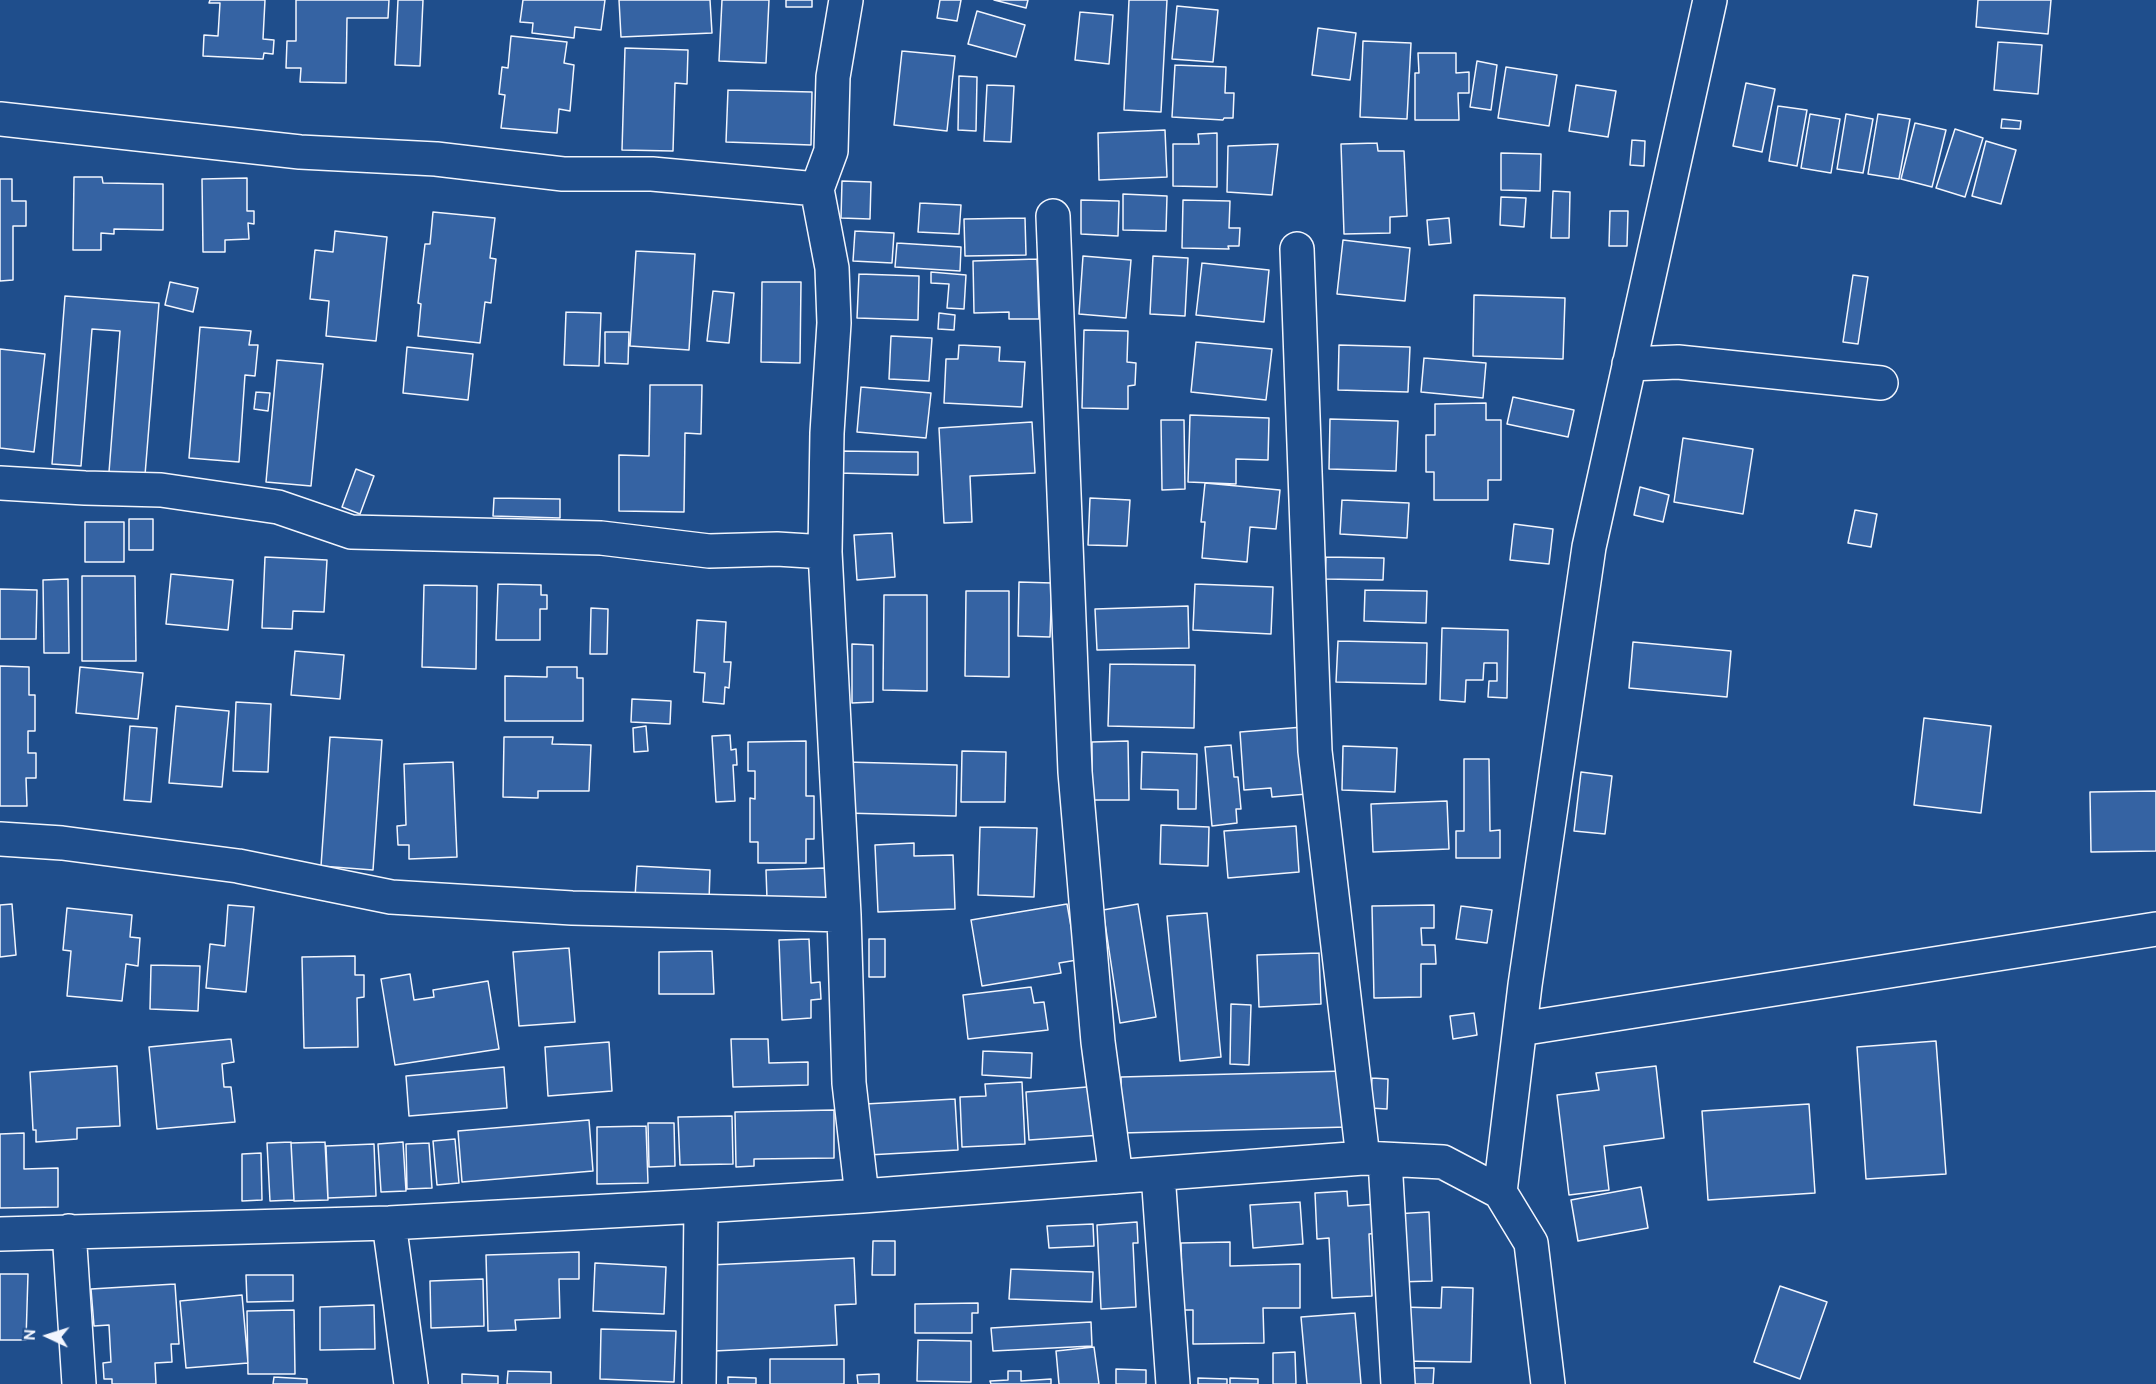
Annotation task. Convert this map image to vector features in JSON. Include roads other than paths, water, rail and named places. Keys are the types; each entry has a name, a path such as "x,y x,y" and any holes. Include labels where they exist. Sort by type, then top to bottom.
{"street":[{"path":"846,0 833,77 831,151 818,189 832,268 834,323 827,433 825,552 844,915 849,1083 861,1196"},
{"path":"1500,1192 1520,1029 1589,547 1710,0"},
{"path":"0,119 300,152 436,159 563,174 652,174 818,189"},
{"path":"1053,216 1075,771 1098,1042 1116,1177"},
{"path":"1297,249 1315,751 1374,1159 1398,1384"},
{"path":"1629,364 1678,362 1881,383"},
{"path":"0,483 161,490 278,507 351,532 601,538 709,551 777,549 825,552"},
{"path":"0,839 62,843 238,866 391,897 572,908 844,915"},
{"path":"1520,1029 2156,929"},
{"path":"0,1234 389,1223 861,1196 1374,1159 1443,1162 1500,1192 1531,1243 1548,1384"},
{"path":"1158,1174 1173,1384"},
{"path":"699,1384 701,1206"},
{"path":"389,1223 411,1384"},
{"path":"69,1231 80,1384"}]}
